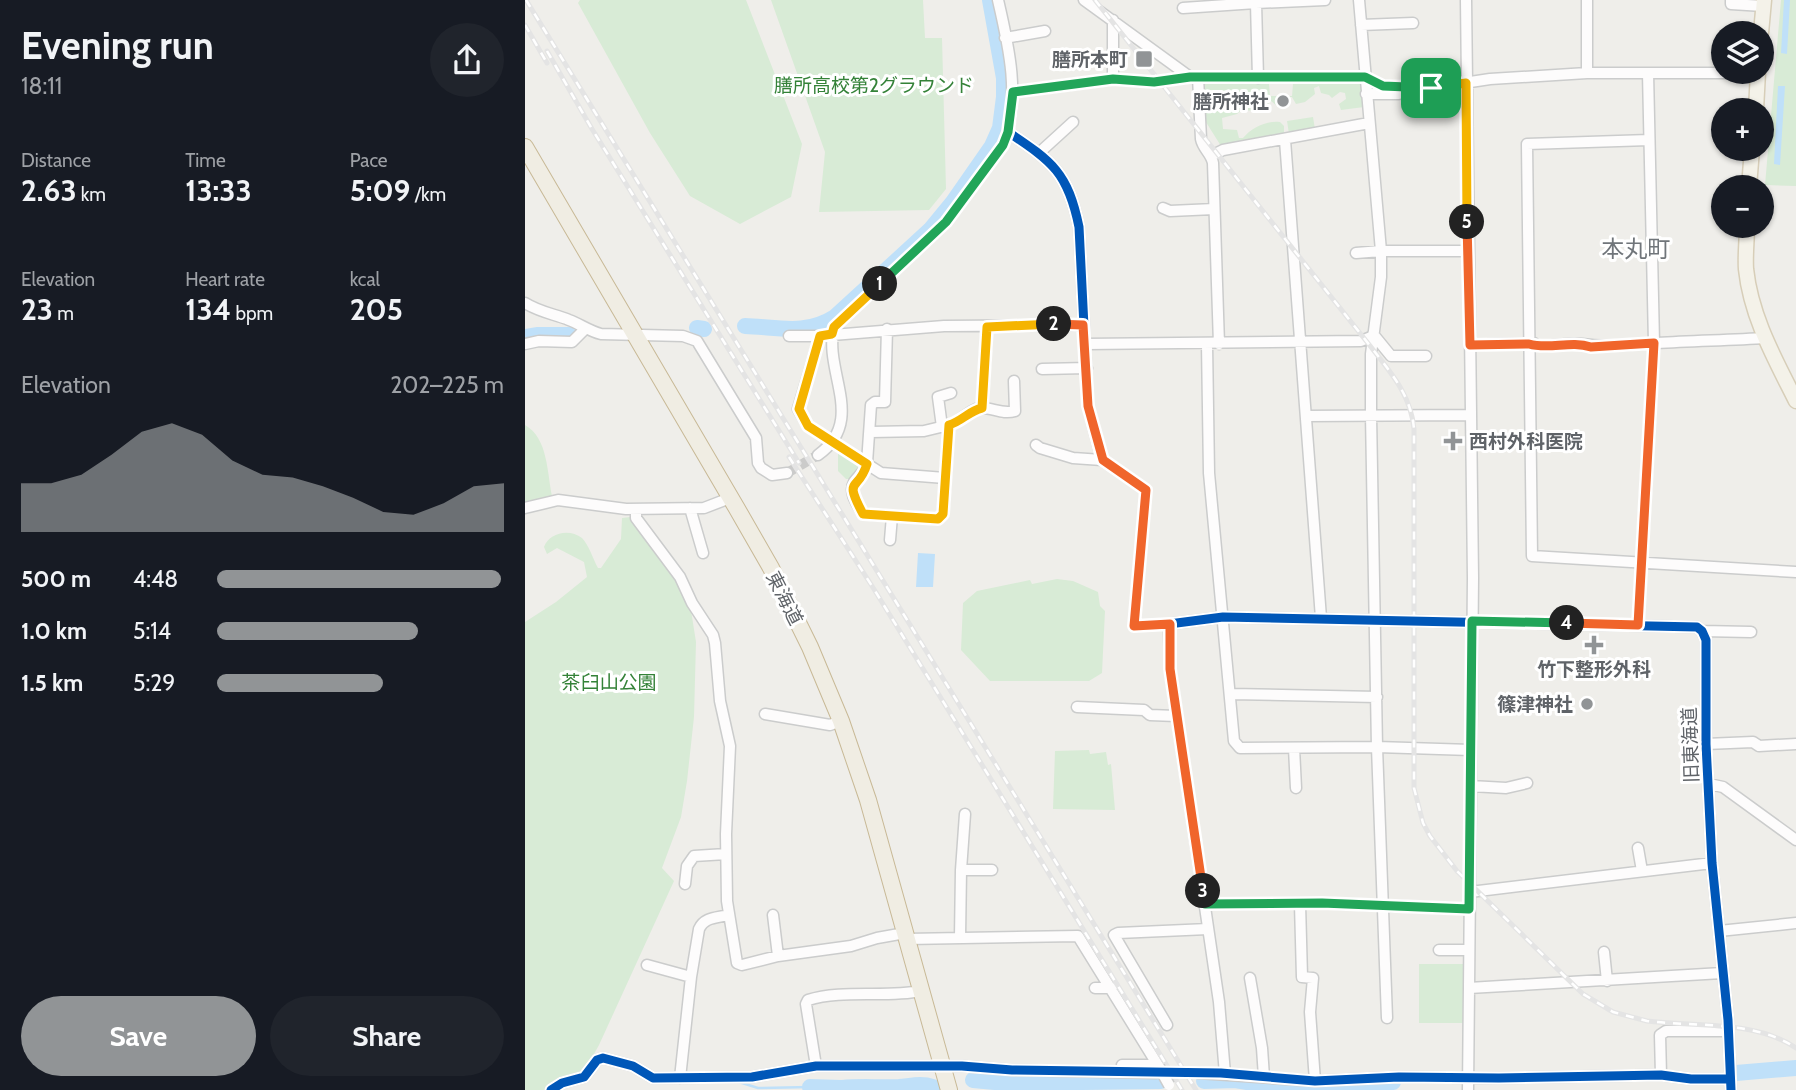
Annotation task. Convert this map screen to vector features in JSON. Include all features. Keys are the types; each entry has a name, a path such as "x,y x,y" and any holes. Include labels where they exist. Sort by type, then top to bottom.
{"highway":[{"name":"東海道","path":"525,147 787,599 841,721 868,800 949,1090"}],"main road":[{"path":"1762,21 1763,3"},
{"path":"1747,238 1746,267 1757,317 1796,401"}],"street":[{"path":"818,455 828,448 836,437 842,421 832,334 834,327 946,222 1003,145 1008,132 1013,92 998,0"},
{"path":"1084,0 1194,77 1202,146 1211,156 1219,344"},
{"path":"1183,8 1325,0"},
{"path":"1359,0 1381,251 1381,277 1373,335 1371,415 1377,747 1387,1017"},
{"path":"1466,0 1472,621 1468,1083"},
{"path":"1587,0 1587,74"},
{"path":"1731,0 1731,4 1763,3"},
{"path":"1256,3 1258,78"},
{"path":"1113,20 1113,79"},
{"path":"1361,25 1413,23"},
{"path":"1005,38 1045,31"},
{"path":"1638,625 1654,343 1648,73"},
{"path":"1013,92 1113,79 1154,82 1194,77 1365,77 1383,86 1403,88 1448,86 1490,79 1587,74 1711,73"},
{"path":"1366,94 1437,94 1448,86"},
{"path":"1039,153 1073,122"},
{"path":"1211,156 1223,150 1369,123"},
{"path":"1008,132 1039,153 1064,178 1074,202 1079,227 1088,406 1103,460"},
{"path":"1285,140 1321,618"},
{"path":"1649,140 1527,144 1532,556 1796,572"},
{"path":"1163,208 1170,211 1214,209"},
{"path":"1356,253 1467,251"},
{"path":"525,303 601,334 683,336 697,341 756,438 758,463 761,468 772,475 787,473"},
{"path":"789,336 944,326 1083,325"},
{"path":"982,408 987,327"},
{"path":"525,344 538,341 572,342 585,329"},
{"path":"887,329 885,402 871,405 867,464 864,472 854,482 852,494 863,514 938,519 943,514 946,426 938,397 951,393"},
{"path":"1086,344 1361,341 1373,335"},
{"path":"1373,335 1391,356 1426,356"},
{"path":"820,336 799,409 808,426 881,473 945,478"},
{"path":"1470,345 1570,340 1654,343 1766,338"},
{"path":"1207,344 1209,473 1234,741 1241,748 1377,747 1471,750"},
{"path":"1042,369 1087,369"},
{"path":"871,432 924,431 956,423 982,408 1006,413 1014,411 1014,381"},
{"path":"1306,416 1471,415"},
{"path":"1036,445 1073,458 1103,460 1146,490 1134,626 1223,617 1638,625 1751,632"},
{"path":"525,508 558,500 636,509 690,508 710,506 730,498"},
{"path":"690,508 703,553"},
{"path":"636,509 636,518 680,578 692,603 713,635 720,701 730,746 726,854 728,915 739,965 778,956 851,946 877,938 1078,936 1170,1087"},
{"path":"890,540 892,516"},
{"path":"1170,624 1170,669 1176,716 1230,1077"},
{"name":"旧東海道","path":"1702,631 1706,640 1706,744 1712,863 1728,1031 1730,1084"},
{"path":"1231,694 1377,697"},
{"path":"1077,706 1144,710 1150,715 1176,716"},
{"path":"765,714 830,725 841,721"},
{"path":"1706,744 1796,744"},
{"path":"1294,748 1296,788"},
{"path":"1471,786 1506,788 1527,783"},
{"path":"1709,784 1723,787 1796,840"},
{"path":"960,937 965,814"},
{"path":"1638,848 1642,871"},
{"path":"685,884 687,866 694,856 726,854"},
{"path":"1470,892 1712,863"},
{"path":"961,870 992,870"},
{"path":"1205,904 1382,905 1469,909"},
{"path":"1300,904 1302,976 1313,978 1310,1012 1315,1080"},
{"path":"680,1078 691,977 702,923 728,915"},
{"path":"773,915 778,956"},
{"path":"1719,931 1796,923"},
{"path":"1167,1026 1114,935 1208,929"},
{"path":"1439,950 1469,950"},
{"path":"1604,952 1607,981"},
{"path":"647,965 691,977"},
{"path":"1469,988 1722,973"},
{"path":"1250,978 1264,1077"},
{"path":"1094,988 1112,988"},
{"path":"816,1066 807,1000 922,991"},
{"path":"1661,1074 1660,1035 1666,1031 1728,1031"},
{"path":"551,1090 562,1083 584,1077 597,1060 603,1058 633,1066 653,1078 780,1079 816,1066 942,1066 1052,1071 1158,1068"},
{"path":"1198,1073 1315,1080 1328,1085 1373,1082 1595,1081 1661,1074 1730,1084"}],"green space":[{"path":"580,0 746,0 802,144 791,197 740,224 690,196 650,133 578,3"},
{"name":"膳所高校第2グラウンド","path":"771,0 923,0 925,38 942,38 946,189 929,210 819,212 825,152"},
{"path":"1781,0 1796,0 1796,186 1774,185 1774,175 1766,175 1767,161 1774,161 1774,81"},
{"path":"1362,83 1364,107 1341,110 1339,104 1346,99 1345,93 1340,92 1332,98 1321,93 1319,86 1314,88 1315,94 1305,102 1296,104 1292,97 1286,97 1277,106 1271,101 1258,110 1243,109 1237,114 1222,118 1223,129 1237,130 1239,138 1270,122 1280,122 1284,126 1284,135 1221,146 1204,119 1202,84 1269,84 1270,96 1292,96 1293,84"},
{"path":"1313,117 1315,129 1289,134 1287,121"},
{"path":"525,425 533,431 542,447 552,496 525,503"},
{"path":"838,451 860,465 861,470 851,479 846,479 838,471"},
{"name":"茶臼山公園","path":"630,517 659,558 678,578 690,604 696,642 694,717 687,781 681,817 662,868 674,881 585,1070 554,1083 545,1090 525,1090 525,622 587,577 584,562 557,548 547,554 544,547 550,538 566,533 577,535 589,548 598,568 601,568 621,539 622,518"},
{"path":"1057,579 1073,581 1098,592 1100,606 1105,611 1102,673 1089,681 990,681 961,650 963,603 977,591 1030,580 1032,584"},
{"path":"1089,750 1090,754 1106,752 1108,765 1111,764 1115,810 1053,809 1055,751"},
{"path":"1419,964 1464,964 1463,1023 1419,1023"}],"water":[{"path":"1784,0 1790,0 1787,54 1781,53"},
{"path":"1778,86 1785,86 1780,165 1774,164"},
{"path":"918,553 935,554 933,587 916,587"}],"waterway":[{"path":"745,326 780,329 813,327 835,317 930,230 953,202 992,146 1000,128 1004,78 990,0"},
{"path":"697,328 704,329"},
{"path":"525,337 569,335"},
{"path":"1736,1073 1796,1068"},
{"path":"973,1080 1005,1083 1161,1081"},
{"path":"1204,1081 1235,1080 1270,1086 1317,1088 1393,1082"},
{"path":"739,1082 758,1088 810,1087"},
{"path":"810,1087 842,1088"},
{"path":"840,1090 849,1087 933,1087"}],"tunnel":[{"path":"787,473 818,455"},
{"path":"1156,1073 1198,1073"}],"railway":[{"path":"526,0 1196,1090"},
{"path":"1095,0 1378,357 1399,385 1409,406 1414,429 1414,788 1423,823 1430,836 1457,871 1583,994 1613,1012 1647,1021 1743,1029 1780,1039 1796,1048"},
{"path":"525,25 547,63"},
{"path":"547,51 592,129 799,463"},
{"path":"789,457 872,586 1182,1090"}],"cycle path":[{"path":"1008,132 1037,152 1056,171 1064,181 1075,209 1079,227 1088,406 1102,460 1146,490 1134,626 1223,617 1697,627 1702,631 1706,640 1706,744 1712,863 1728,1020 1731,1090"},
{"path":"551,1090 562,1083 584,1077 597,1060 603,1058 633,1066 653,1078 752,1077 816,1066 962,1066 1012,1070 1221,1073 1315,1081 1399,1077 1661,1075 1691,1079 1730,1079"}],"place":[{"name":"膳所本町","path":"1144,59"},
{"name":"膳所神社","path":"1283,101"},
{"name":"西村外科医院","path":"1453,441"},
{"name":"竹下整形外科","path":"1594,645"},
{"name":"篠津神社","path":"1587,704"}],"district":[{"name":"本丸町","path":"1636,249"}],"route":[{"path":"1190,77 1365,77 1383,86 1431,88 1466,83 1470,345 1529,344 1538,347 1583,344 1591,347 1623,347 1654,343 1638,625 1472,621 1469,909 1322,903 1205,904 1170,669 1170,624 1134,626 1146,490 1103,460 1088,406 1083,325 987,327 982,408 949,425 943,514 938,519 863,514 852,494 854,482 864,472 867,464 808,426 799,409 820,336 832,334 834,327 847,314 946,222 1003,145 1008,132 1013,92 1113,79 1154,82 1190,77"}]}
